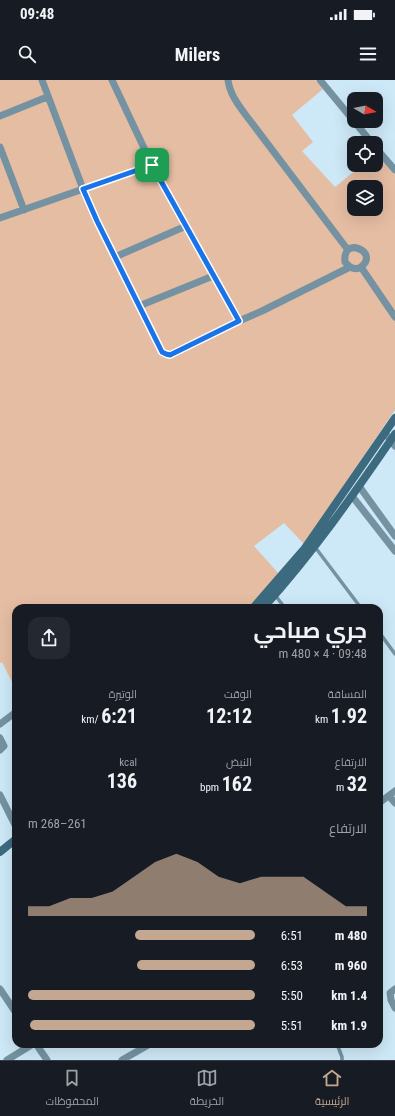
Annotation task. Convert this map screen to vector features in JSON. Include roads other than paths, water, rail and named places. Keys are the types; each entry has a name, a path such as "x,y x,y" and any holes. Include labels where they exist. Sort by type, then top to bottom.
{"main road":[{"path":"256,604 305,548 395,418"},
{"path":"267,604 315,547 394,440"},
{"path":"0,852 12,842"},
{"path":"0,859 12,849"}],"street":[{"path":"42,80 47,97 97,221 162,352 170,355 350,267"},
{"path":"112,80 152,165 239,321"},
{"path":"228,80 233,96 248,118 348,250"},
{"path":"320,80 366,136"},
{"path":"0,116 47,97"},
{"path":"0,147 24,210"},
{"path":"383,156 395,170"},
{"path":"0,218 152,165"},
{"path":"114,257 186,226"},
{"path":"355,248 364,252 366,259 361,267 355,269 346,264 345,254 348,250 355,248"},
{"path":"361,267 395,317"},
{"path":"139,306 213,276"},
{"path":"385,433 394,440"},
{"path":"359,486 395,536"},
{"path":"352,496 395,551"},
{"path":"0,724 12,715"},
{"path":"0,738 4,746 0,750"},
{"path":"383,800 392,793 395,803"},
{"path":"0,795 12,819"},
{"path":"395,989 390,993 391,1000 395,1008"},
{"path":"0,990 12,1007"},
{"path":"7,1060 26,1048"},
{"path":"39,1048 47,1060"},
{"path":"122,1060 143,1048"}],"lane":[{"path":"315,547 358,604"},
{"path":"275,595 282,604"},
{"path":"383,638 395,654"},
{"path":"339,1048 342,1060"}]}
